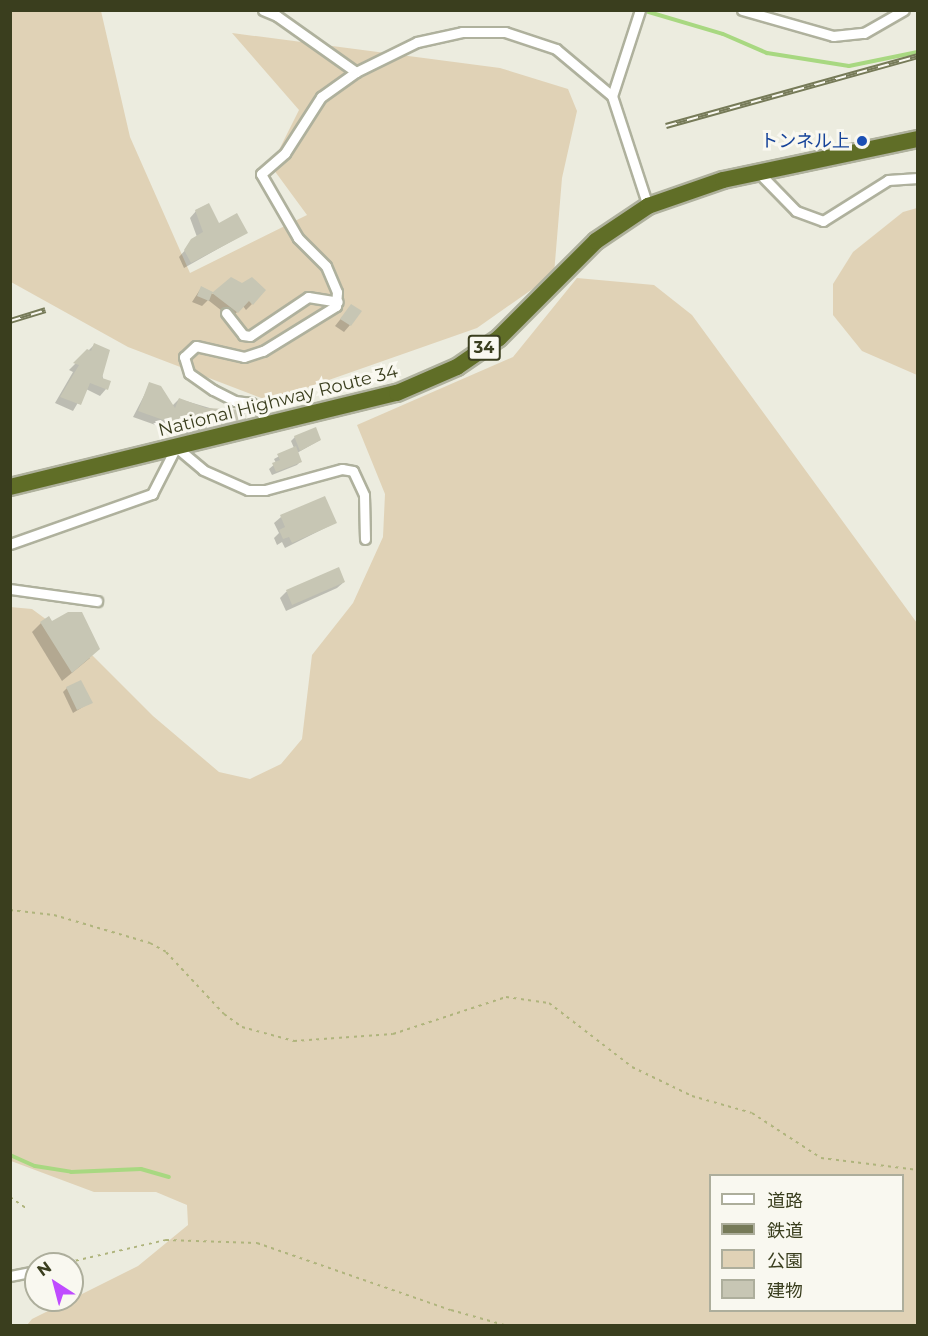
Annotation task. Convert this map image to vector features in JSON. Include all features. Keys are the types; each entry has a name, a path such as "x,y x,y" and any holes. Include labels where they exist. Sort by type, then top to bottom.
{"highway":[{"name":"National Highway Route 34","path":"10,487 397,393 457,367 522,317 596,241 648,206 723,180 918,139"}],"street":[{"path":"264,10 277,16 356,72"},
{"path":"612,96 640,10"},
{"path":"742,10 833,36 864,33 904,10"},
{"path":"338,302 326,266 298,238 261,174 285,153 321,97 356,72 417,42 462,32 505,32 556,49 612,96 648,206"},
{"path":"758,172 796,211 823,221 888,180 918,178"},
{"path":"226,313 243,335 250,336 308,297 338,302"},
{"path":"267,425 260,410 251,403 235,401 213,390 189,373 184,357 196,346 244,357 263,351 338,302"},
{"path":"10,544 152,494 176,447 203,470 248,490 265,490 342,469 353,471 364,495 365,539"},
{"path":"10,589 97,601"}],"path":[{"path":"10,910 54,915 150,943 166,952 224,1014 242,1027 294,1041 393,1034 506,997 549,1003 632,1067 692,1096 752,1113 821,1158 918,1170"},
{"path":"10,1197 27,1209"},
{"path":"84,1259 166,1240 257,1244 451,1310 508,1326"}],"green space":[{"path":"11,11 101,11 130,137 190,273 307,215 271,166 299,110 232,33 500,68 568,89 577,111 562,178 554,274 477,328 269,401 128,347 11,282"},
{"path":"918,208 917,375 862,351 833,315 833,284 853,252 903,212"},
{"path":"577,278 654,285 692,315 917,623 917,1325 27,1325 32,1319 46,1312 84,1312 84,1293 138,1266 188,1225 187,1205 156,1192 94,1192 11,1161 10,607 32,609 85,648 153,716 219,772 250,779 281,764 302,739 312,655 353,603 383,537 385,494 357,425 513,357"}],"building":[{"path":"209,203 219,223 237,213 248,233 191,263 184,250 191,239 203,232 195,210"},
{"path":"231,277 242,283 252,277 266,290 253,305 249,301 238,313 212,293 209,301 197,296 201,286 213,292"},
{"path":"351,304 362,311 351,326 340,319"},
{"path":"94,343 110,350 102,378 111,381 108,390 90,383 81,405 60,397 79,365 73,363 87,349 91,351"},
{"path":"149,382 161,386 175,408 179,398 206,408 244,410 246,419 201,429 176,429 168,425 169,422 138,411"},
{"path":"316,427 321,440 300,451 294,436"},
{"path":"296,446 302,462 276,472 272,463 280,460 277,454"},
{"path":"325,496 337,523 292,543 289,537 283,539 279,530 285,527 280,515"},
{"path":"339,567 345,582 292,605 286,590"},
{"path":"68,612 82,612 100,649 72,673 40,622 49,616 52,621"},
{"path":"81,680 93,703 77,710 66,687"}],"waterway":[{"path":"642,10 723,34 767,53 849,66 918,52"},
{"path":"10,1155 35,1166 71,1172 141,1169 169,1177"}],"railway":[{"path":"666,126 918,56"},
{"path":"10,321 45,310"}],"place":[{"name":"トンネル上","path":"862,141"}]}
